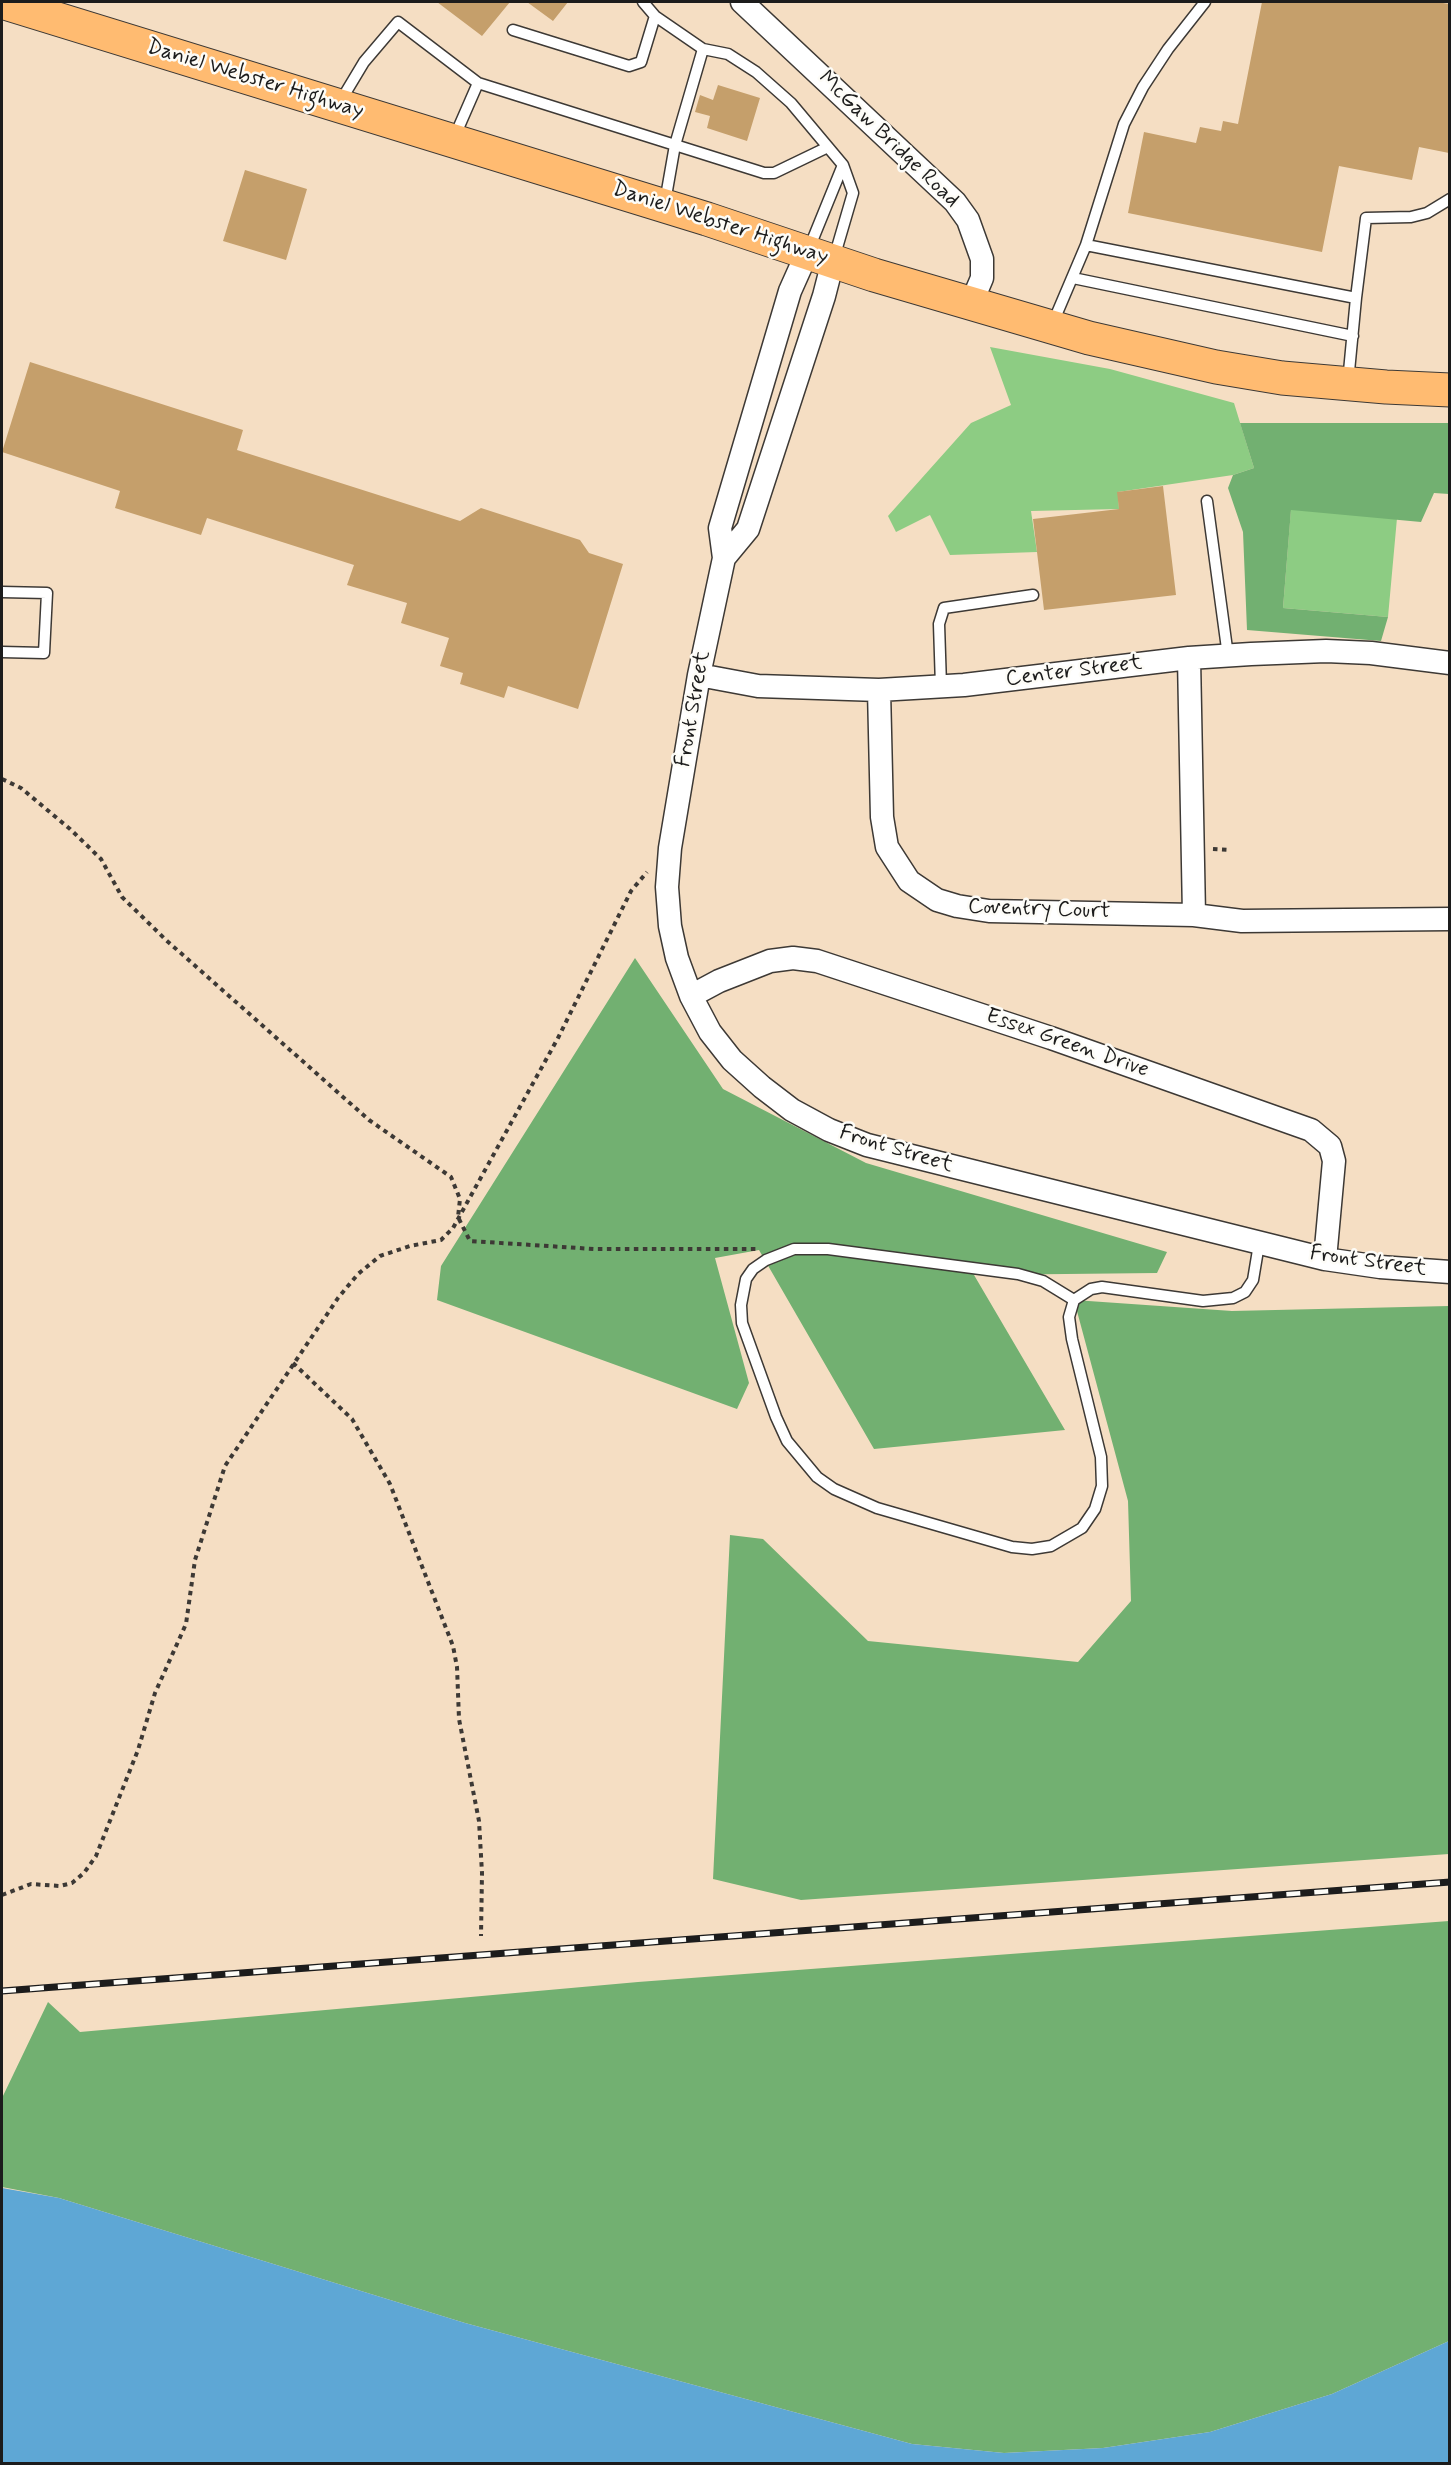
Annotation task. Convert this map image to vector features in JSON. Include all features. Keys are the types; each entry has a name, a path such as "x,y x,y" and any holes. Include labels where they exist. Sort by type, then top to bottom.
{"main road":[{"name":"Daniel Webster Highway","path":"2,2 664,206 1050,328 1147,353 1215,367 1348,384 1449,390"}],"street":[{"name":"McGaw Bridge Road","path":"742,2 767,10 948,196 968,220 982,259 982,278 971,304"},
{"name":"Front Street","path":"820,257 790,291 720,528 724,558 699,675 670,848 667,887 670,926 677,958 710,1032 732,1060 792,1110 829,1130 867,1145 1259,1244 1380,1267 1449,1272"},
{"name":"Front Street","path":"724,558 738,544 748,529 824,297 820,257"},
{"name":"Center Street","path":"699,675 758,686 879,690 941,686 1189,658 1326,651 1371,653 1449,663"},
{"path":"1189,658 1194,915"},
{"name":"Coventry Court","path":"879,690 883,831 896,864 909,881 922,892 957,906 989,911 1194,915 1242,921 1449,919"},
{"name":"Essex Green Drive","path":"692,996 719,981 770,961 793,958 817,962 1051,1038 1311,1130 1330,1146 1334,1161 1325,1258"}],"lane":[{"path":"643,2 655,16 703,49 728,54 756,72 791,103 843,165 853,193 820,257"},
{"path":"1050,328 1086,245 1124,124 1143,87 1168,49 1205,2"},
{"path":"513,30 629,66 641,62 655,16"},
{"path":"338,107 364,62 398,22 478,83 764,173 774,173 828,147"},
{"path":"664,206 675,145 703,49"},
{"path":"452,141 478,83"},
{"path":"820,257 821,224 843,165"},
{"path":"1348,384 1366,218 1411,218 1427,213 1449,200"},
{"path":"1086,245 1356,298"},
{"path":"1073,278 1353,336"},
{"path":"1207,501 1228,656"},
{"path":"2,592 47,593 44,653 2,652"},
{"path":"941,686 939,624 944,608 1033,595"},
{"path":"1074,1300 1043,1281 1018,1274 828,1249 794,1249 766,1260 753,1269 746,1279 741,1305 742,1323 764,1389 788,1441 818,1477 853,1499 1012,1547 1032,1549 1051,1546 1067,1539 1082,1528 1095,1509 1102,1486 1101,1457 1072,1339 1069,1317 1074,1300 1090,1289 1102,1287 1203,1301 1233,1298 1245,1292 1253,1280 1259,1244"}],"path":[{"path":"2,779 21,788 70,829 101,859 122,897 174,948 342,1097 369,1120 451,1177 460,1199 458,1217 470,1241 594,1249 794,1249"},
{"path":"2,1895 31,1884 60,1886 72,1883 84,1873 96,1856 138,1750 152,1702 186,1624 195,1560 225,1466 294,1363 358,1274 380,1256 395,1250 441,1240 453,1228 558,1038 631,891 670,848"},
{"path":"1209,849 1230,850"},
{"path":"294,1363 352,1419 390,1484 453,1646 458,1667 461,1730 479,1821 482,1873 481,1936"}],"green space":[{"path":"990,347 1110,369 1234,403 1254,468 1233,475 1118,492 1119,509 1031,511 1037,552 950,555 930,515 896,532 888,516 971,423 1011,405"},
{"path":"1240,423 1449,423 1449,494 1434,493 1421,522 1291,510 1283,608 1388,617 1381,641 1247,630 1243,532 1228,488 1233,475 1254,468"},
{"path":"1291,509 1397,518 1388,617 1283,608"},
{"path":"635,958 723,1089 866,1163 1167,1252 1157,1273 974,1275 1065,1430 874,1449 759,1250 715,1258 749,1383 737,1409 437,1300 441,1266"},
{"path":"1074,1300 1232,1311 1449,1306 1449,1854 801,1900 713,1879 730,1535 763,1539 868,1641 1078,1662 1131,1601 1128,1501"},
{"path":"1449,1921 1449,2341 1332,2394 1210,2432 1103,2448 1004,2453 912,2444 465,2323 59,2198 2,2187 2,2098 48,2002 80,2032 638,1982"}],"water":[{"path":"2,2188 59,2198 465,2323 912,2444 1004,2453 1103,2448 1210,2432 1332,2394 1449,2341 1449,2463 2,2463"}],"building":[{"path":"437,2 510,2 482,36"},
{"path":"527,2 568,2 553,21"},
{"path":"1262,2 1437,2 1449,4 1449,153 1419,147 1412,180 1339,166 1322,252 1128,213 1144,132 1196,143 1200,127 1221,131 1223,121 1238,124"},
{"path":"718,85 760,98 747,141 707,128 710,116 695,112 700,95 713,100"},
{"path":"245,170 307,189 286,260 223,241"},
{"path":"30,362 243,430 237,450 460,521 481,508 580,540 589,553 623,564 578,709 508,686 504,698 460,684 463,673 440,666 449,638 401,623 407,603 347,585 354,565 207,518 201,535 115,508 120,491 2,452"},
{"path":"1163,486 1176,595 1044,610 1033,519 1119,509 1117,492"}],"railway":[{"path":"2,1991 1450,1882"}]}
